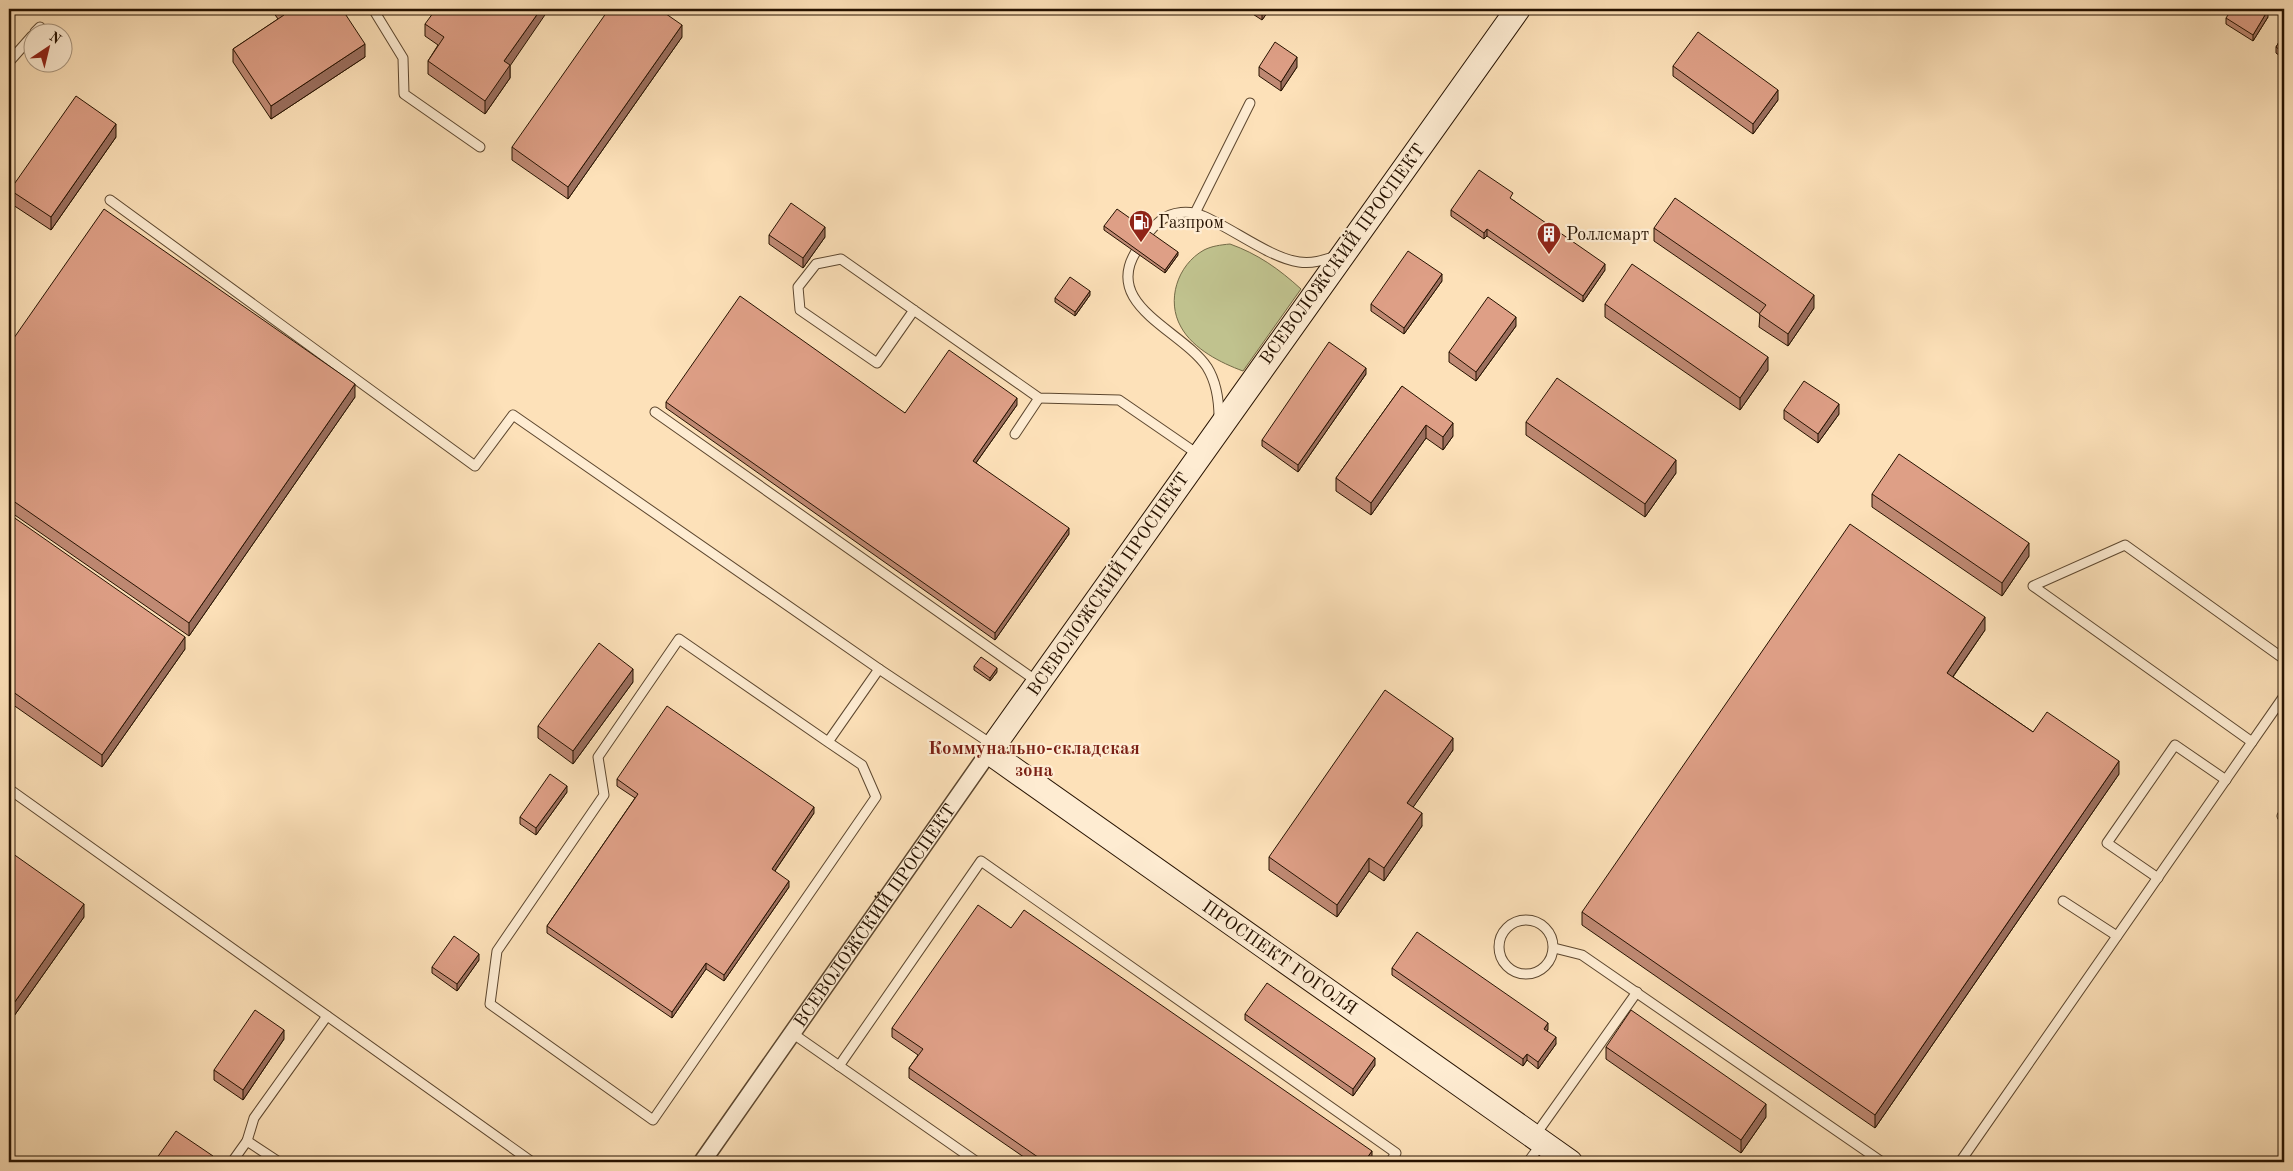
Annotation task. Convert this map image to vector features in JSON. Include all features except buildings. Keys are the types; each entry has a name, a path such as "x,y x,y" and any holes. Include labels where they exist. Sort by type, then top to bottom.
{"street":[{"name":"ВСЕВОЛОЖСКИЙ ПРОСПЕКТ","path":"702,1162 991,748 1341,254 1518,9"},
{"name":"ПРОСПЕКТ ГОГОЛЯ","path":"991,748 1570,1162"}],"lane":[{"path":"373,9 403,58 404,94 480,147"},
{"path":"9,62 22,47"},
{"path":"1195,213 1250,103"},
{"path":"110,200 475,466 513,415 991,748"},
{"path":"1218,428 1219,403 1214,383 1206,366 1143,310 1131,293 1126,276 1131,258 1152,228 1164,217 1177,213 1195,213 1224,225 1280,256 1299,262 1316,262 1341,254"},
{"path":"914,310 876,363 800,310 798,287 816,264 840,259 914,310 1039,398 1118,400 1199,455"},
{"path":"1015,434 1039,398"},
{"path":"655,412 1038,682"},
{"path":"2252,742 2033,586 2125,545 2284,659"},
{"path":"679,638 828,742 862,765 876,797 653,1120 490,1004 497,951 604,795 598,757 679,638"},
{"path":"828,742 879,669"},
{"path":"1960,1162 2284,696"},
{"path":"2158,878 2107,843 2175,745 2226,780"},
{"path":"9,789 532,1162"},
{"path":"839,1066 980,861 1396,1153 1390,1162"},
{"path":"2063,901 2117,936"},
{"path":"1528,920 1538,922 1547,928 1554,948 1551,958 1545,967 1536,972 1525,974 1515,971 1506,965 1501,956 1499,945 1502,935 1508,926 1517,921 1528,920"},
{"path":"1554,948 1582,955 1882,1162"},
{"path":"1528,1162 1538,1140 1637,992"},
{"path":"232,1162 246,1142 254,1118 327,1016"},
{"path":"792,1033 977,1162"},
{"path":"246,1142 279,1162"}],"green space":[{"path":"1230,244 1250,252 1268,263 1301,289 1243,371 1208,354 1193,342 1181,327 1174,306 1177,284 1187,265 1204,250"}],"place":[{"name":"Газпром","path":"1141,243"},
{"name":"Роллсмарт","path":"1549,255"}],"district":[{"name":"Коммунально-складская зона","path":"1034,758"}]}
